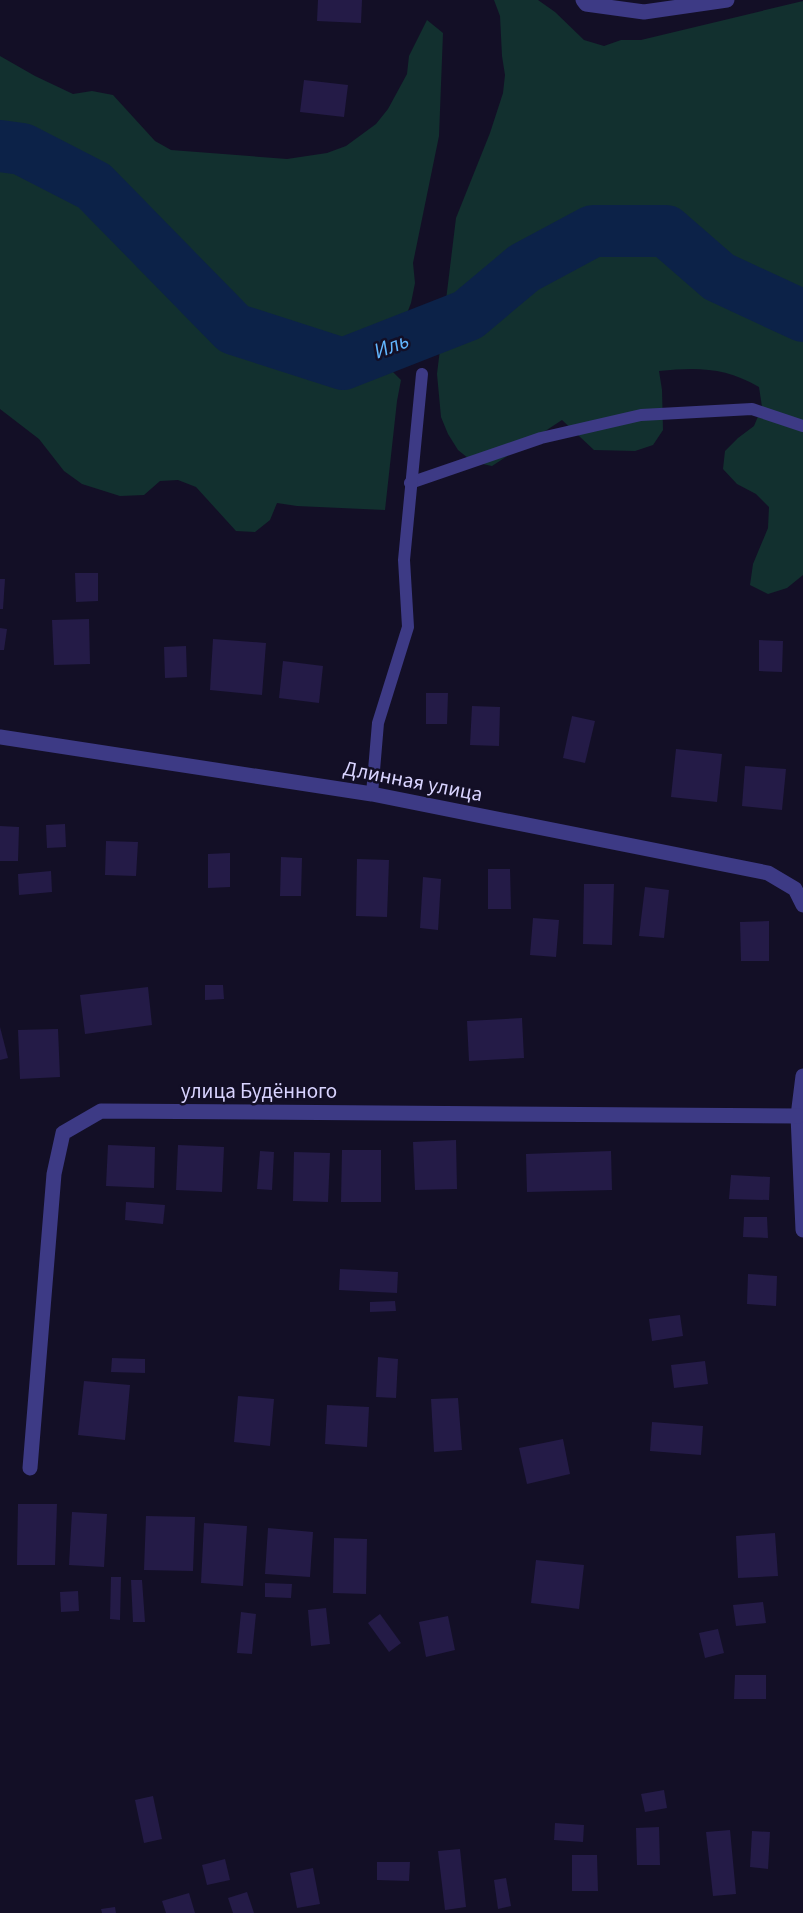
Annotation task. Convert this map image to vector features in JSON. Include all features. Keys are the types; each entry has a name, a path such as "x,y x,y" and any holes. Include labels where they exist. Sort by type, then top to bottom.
{"street":[{"path":"583,0 586,4 644,12 727,0"},
{"name":"Длинная улица","path":"0,737 372,794 768,873 795,889 803,905"},
{"path":"803,1076 798,1116 803,1230"},
{"name":"улица Будённого","path":"30,1468 54,1174 63,1133 101,1111 798,1116"}],"lane":[{"path":"372,794 378,723 408,627 404,560 422,374"},
{"path":"410,483 541,438 641,416 752,410 803,426"}],"green space":[{"path":"494,0 538,0 555,12 584,40 604,46 621,40 641,40 803,1 803,575 787,588 768,594 750,585 753,564 768,528 769,507 756,494 737,484 723,469 725,451 754,426 762,407 759,387 746,380 710,370 659,371 663,430 653,445 635,451 594,450 562,420 492,466 473,462 458,450 448,434 441,417 437,374 456,218 490,133 503,93 505,75 500,16"},
{"path":"427,20 443,33 439,136 413,263 415,283 411,303 404,321 388,333 377,350 387,366 401,380 385,510 277,503 270,520 255,532 236,531 196,487 178,480 160,481 144,495 120,496 82,484 64,471 39,439 0,409 0,56 73,94 92,91 113,95 155,141 171,150 287,159 327,153 346,146 376,124 388,109 407,74 409,56"}],"building":[{"path":"318,0 362,0 361,23 317,21"},
{"path":"304,80 348,85 344,117 300,112"},
{"path":"75,573 98,573 98,601 76,602"},
{"path":"0,579 5,579 3,609 0,609"},
{"path":"89,619 90,664 54,665 52,620"},
{"path":"0,628 7,629 4,650 0,650"},
{"path":"213,639 266,643 262,695 210,690"},
{"path":"759,640 783,641 782,672 759,671"},
{"path":"186,646 187,677 165,678 164,647"},
{"path":"283,661 323,666 319,703 279,698"},
{"path":"426,693 448,693 447,724 426,724"},
{"path":"472,706 500,707 499,746 470,745"},
{"path":"572,716 595,721 585,763 563,758"},
{"path":"676,749 722,754 717,802 671,797"},
{"path":"745,766 786,769 782,810 742,806"},
{"path":"65,824 66,847 47,848 46,825"},
{"path":"0,826 19,827 18,861 0,861"},
{"path":"106,841 138,842 136,876 105,875"},
{"path":"230,853 230,887 208,888 208,854"},
{"path":"281,857 302,858 301,896 280,896"},
{"path":"357,859 389,860 387,917 356,916"},
{"path":"488,869 510,869 511,909 488,909"},
{"path":"51,871 52,892 19,895 18,874"},
{"path":"423,877 441,879 438,930 420,928"},
{"path":"584,884 614,884 612,945 583,944"},
{"path":"645,887 669,890 664,938 639,936"},
{"path":"533,918 559,920 556,957 530,955"},
{"path":"769,921 769,961 741,961 740,922"},
{"path":"205,985 223,985 224,999 205,1000"},
{"path":"148,987 152,1025 85,1034 80,995"},
{"path":"522,1018 524,1058 469,1061 467,1021"},
{"path":"0,1027 8,1058 0,1060"},
{"path":"58,1029 60,1077 20,1079 18,1030"},
{"path":"456,1140 457,1189 415,1190 413,1142"},
{"path":"108,1145 155,1147 154,1188 106,1186"},
{"path":"178,1145 224,1147 222,1192 176,1190"},
{"path":"342,1150 381,1150 381,1202 341,1202"},
{"path":"260,1151 274,1152 272,1190 257,1189"},
{"path":"611,1151 612,1190 527,1192 526,1154"},
{"path":"294,1152 330,1153 328,1202 293,1201"},
{"path":"731,1175 770,1177 769,1200 729,1199"},
{"path":"126,1202 165,1205 163,1224 125,1220"},
{"path":"744,1217 767,1217 768,1238 743,1237"},
{"path":"340,1269 398,1272 397,1293 339,1290"},
{"path":"748,1274 777,1276 776,1306 747,1304"},
{"path":"395,1301 396,1311 370,1312 370,1302"},
{"path":"680,1315 683,1336 652,1341 649,1319"},
{"path":"378,1357 398,1359 396,1398 376,1397"},
{"path":"112,1358 145,1359 145,1373 111,1372"},
{"path":"705,1361 708,1384 674,1388 671,1365"},
{"path":"84,1381 130,1385 125,1440 78,1435"},
{"path":"238,1396 274,1399 270,1446 234,1442"},
{"path":"458,1398 462,1450 434,1452 431,1399"},
{"path":"327,1405 369,1407 367,1447 325,1444"},
{"path":"652,1422 703,1426 701,1455 650,1451"},
{"path":"563,1439 570,1474 527,1484 519,1448"},
{"path":"18,1504 57,1504 55,1565 17,1565"},
{"path":"72,1512 107,1514 104,1567 69,1565"},
{"path":"146,1516 195,1517 193,1571 144,1570"},
{"path":"204,1523 247,1526 243,1586 201,1583"},
{"path":"268,1528 313,1532 310,1577 265,1574"},
{"path":"775,1533 778,1576 738,1578 736,1536"},
{"path":"334,1538 367,1539 366,1594 333,1593"},
{"path":"536,1560 584,1565 579,1609 531,1603"},
{"path":"111,1577 121,1577 120,1620 110,1619"},
{"path":"131,1580 142,1580 145,1622 133,1622"},
{"path":"265,1583 292,1584 291,1598 265,1597"},
{"path":"78,1591 79,1611 61,1612 60,1592"},
{"path":"763,1602 766,1623 736,1626 733,1605"},
{"path":"326,1608 330,1644 311,1646 308,1610"},
{"path":"241,1612 256,1614 252,1654 237,1653"},
{"path":"380,1614 401,1643 389,1652 368,1623"},
{"path":"448,1616 455,1650 426,1657 419,1622"},
{"path":"718,1629 724,1653 705,1658 699,1633"},
{"path":"735,1675 766,1675 766,1699 734,1699"},
{"path":"664,1790 667,1808 645,1812 641,1794"},
{"path":"153,1796 162,1839 144,1843 135,1800"},
{"path":"555,1823 584,1825 583,1842 554,1840"},
{"path":"659,1827 660,1865 637,1865 636,1828"},
{"path":"730,1830 736,1894 713,1896 706,1832"},
{"path":"752,1831 770,1832 768,1869 750,1867"},
{"path":"460,1849 466,1907 445,1910 438,1851"},
{"path":"572,1855 597,1855 598,1891 572,1891"},
{"path":"225,1859 230,1880 207,1885 202,1865"},
{"path":"377,1862 410,1862 409,1881 377,1880"},
{"path":"313,1868 320,1904 297,1908 290,1873"},
{"path":"506,1878 511,1906 498,1909 494,1880"},
{"path":"247,1892 254,1913 233,1913 228,1898"},
{"path":"189,1893 195,1913 166,1913 162,1901"},
{"path":"115,1907 116,1913 102,1913 101,1909"}],"waterway":[{"name":"Иль","path":"0,146 22,149 94,186 234,329 343,364 468,315 524,268 593,231 666,231 719,277 803,316"}]}
